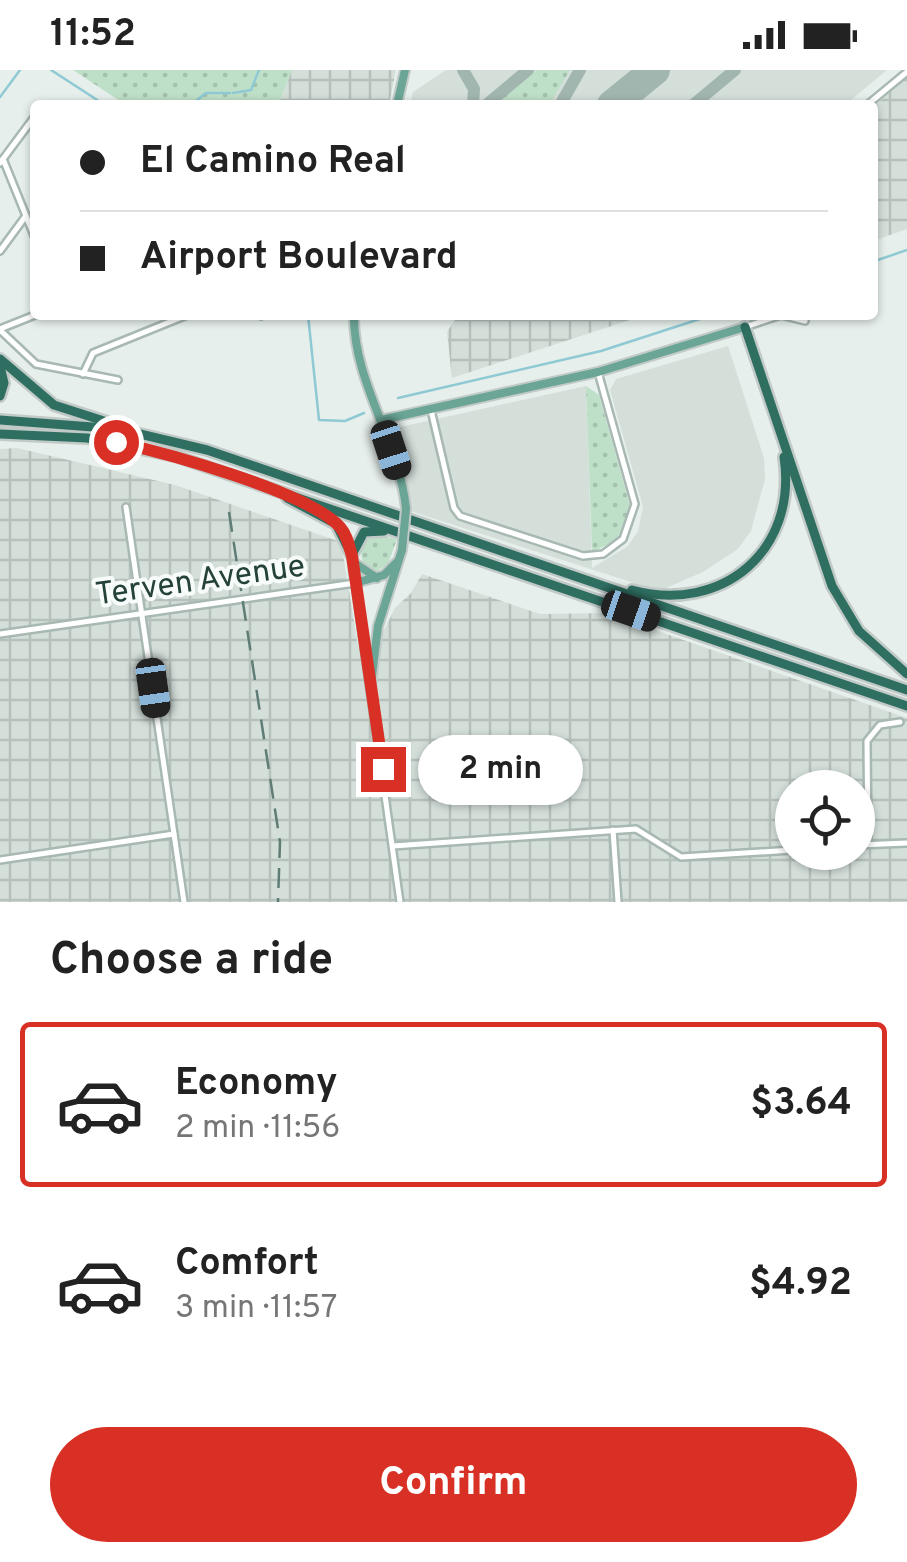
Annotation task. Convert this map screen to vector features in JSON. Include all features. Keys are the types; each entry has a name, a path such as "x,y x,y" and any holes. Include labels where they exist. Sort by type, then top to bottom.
{"highway":[{"path":"744,327 839,600 869,642 907,674"},
{"path":"0,362 4,382 0,396"},
{"path":"0,362 59,408 207,450 907,690"},
{"path":"0,420 88,425 148,435"},
{"path":"0,437 87,438 146,448 907,706"},
{"path":"596,583 678,596 709,590 738,575 762,552 780,520 786,491 783,446"},
{"path":"232,474 330,519 345,534 353,559"},
{"path":"353,559 360,536 370,530 440,546"}],"main road":[{"path":"398,100 405,70"},
{"path":"354,320 357,345 404,494 400,554 378,626 371,684"},
{"path":"381,420 598,372 744,327"},
{"name":"Terven Avenue","path":"356,582 376,578 392,569 400,554"},
{"path":"353,559 376,578"},
{"path":"353,559 356,582"}],"street":[{"path":"872,100 907,72"},
{"path":"30,123 1,161 30,226"},
{"path":"0,251 26,216"},
{"path":"30,317 0,330 36,364 118,380"},
{"path":"83,374 93,353 175,320"},
{"path":"744,327 766,320"},
{"path":"801,320 805,321"},
{"path":"431,410 454,508 460,516 570,554 595,556 624,539 635,504 598,372"},
{"path":"126,506 184,902"},
{"path":"356,582 400,902"},
{"name":"Terven Avenue","path":"0,634 356,582"},
{"path":"868,770 868,741 880,725 900,722"},
{"path":"393,846 613,830 644,832 681,857 775,851"},
{"path":"613,830 618,902"},
{"path":"0,860 174,834"},
{"path":"875,844 907,843"}],"shaded area":[{"path":"292,70 396,70 390,100 280,100"},
{"path":"446,70 887,70 851,100 411,100 413,92"},
{"path":"907,78 907,229 878,239 878,103"},
{"path":"455,320 630,320 452,378 447,332"},
{"path":"728,346 764,458 765,479 751,531 738,549 703,572 659,591 401,508 382,431 586,386 592,568 628,546 638,531 643,507 610,390 616,379"},
{"path":"17,448 175,485 341,542 358,646 378,642 395,608 411,593 422,574 540,614 606,613 907,718 907,902 0,902 0,449"}],"green space":[{"path":"73,70 292,70 280,100 118,100"},
{"path":"537,70 570,70 552,100 499,100"},
{"path":"586,386 599,395 630,506 617,540 592,552"},
{"path":"371,533 397,539 388,564 375,572 364,567 359,546"}],"waterway":[{"path":"0,97 20,70"},
{"path":"51,70 97,100"},
{"path":"233,93 251,90 259,70"},
{"path":"197,100 206,93 230,93"},
{"path":"878,260 907,250"},
{"path":"309,320 319,420 345,421 364,413"},
{"path":"398,398 601,351 697,320"}],"taxiway":[{"path":"463,70 474,89 473,100"},
{"path":"492,100 528,70"},
{"path":"563,100 580,70"},
{"path":"699,100 735,70"}],"runway":[{"path":"618,100 655,70"}],"railway":[{"path":"229,512 280,842 278,902"}],"route":[{"path":"116,442 232,474 316,511 342,529 352,556 383,769"}]}
